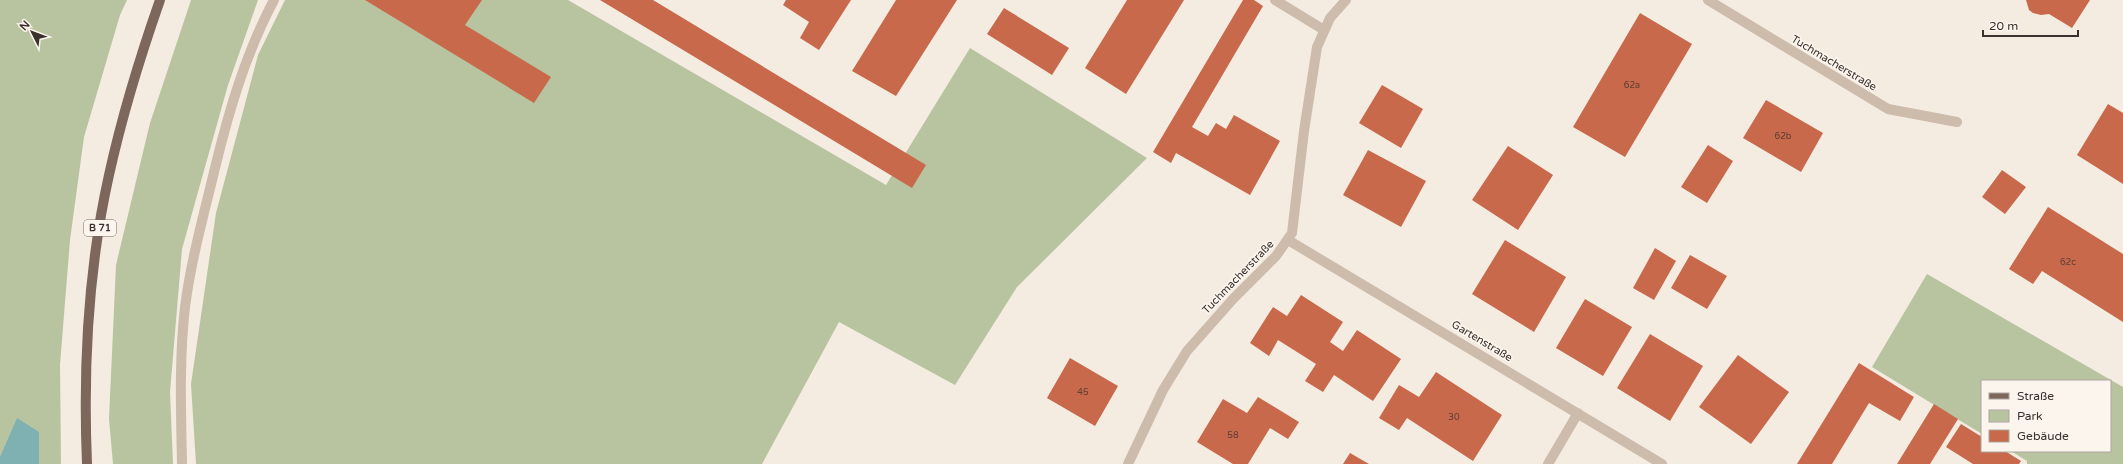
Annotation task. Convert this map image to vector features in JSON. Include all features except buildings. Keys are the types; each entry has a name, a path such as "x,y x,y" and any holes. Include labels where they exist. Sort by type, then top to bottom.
{"main road":[{"name":"B 71","path":"87,464 86,371 91,297 97,242 109,174 144,47 160,0"}],"street":[{"path":"182,464 180,390 181,350 185,306 192,265 236,92 253,47 274,0"},
{"path":"1275,0 1324,30"},
{"name":"Tuchmacherstraße","path":"1128,464 1163,390 1187,351 1233,299 1276,256 1288,240 1293,225 1317,47 1330,18 1346,0"},
{"name":"Tuchmacherstraße","path":"1708,0 1888,109 1957,122"},
{"name":"Gartenstraße","path":"1288,240 1662,464"},
{"path":"1548,464 1578,413"}],"green space":[{"path":"0,0 127,0 120,15 84,137 70,240 60,365 61,464 0,464"},
{"path":"191,0 258,0 228,85 182,249 170,392 173,464 113,464 109,419 116,265 150,123"},
{"path":"285,0 568,0 886,185 970,48 1147,158 1017,287 955,385 839,322 762,464 196,464 191,384 216,213 258,55"},
{"path":"1927,274 2111,380 1981,380 1981,433 1872,367"},
{"path":"2111,380 2123,387 2123,464 2027,464 2027,461 2013,452 2111,452"}],"water":[{"path":"17,418 39,432 39,464 0,464 0,457"}]}
